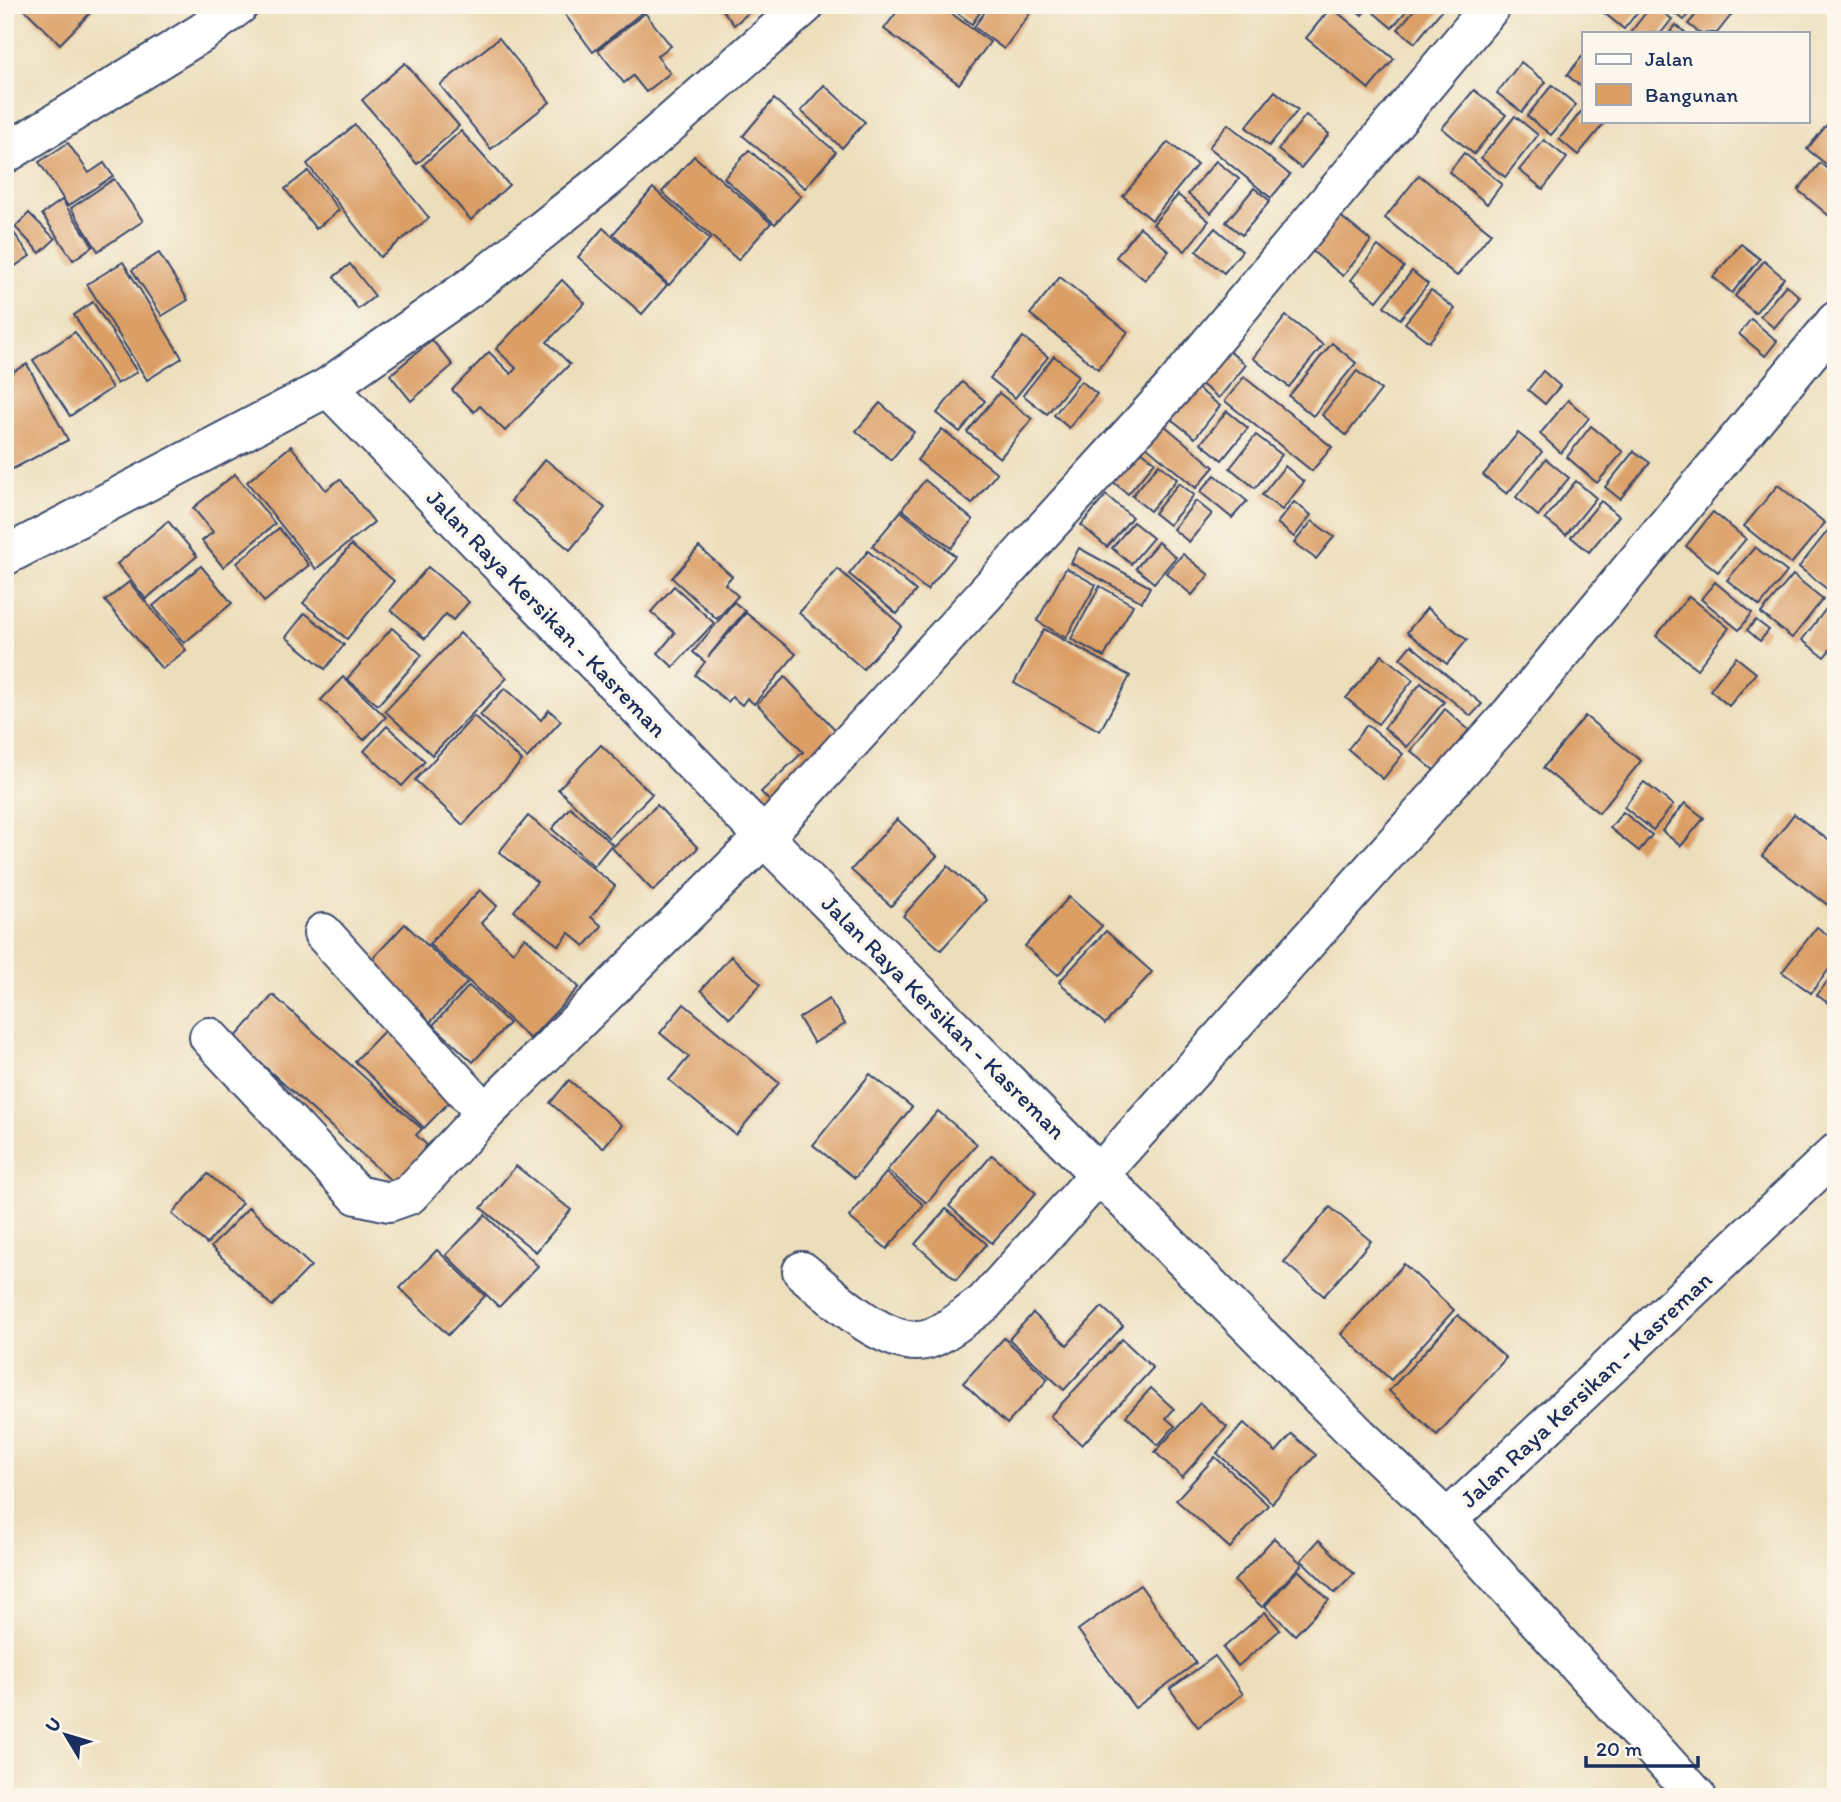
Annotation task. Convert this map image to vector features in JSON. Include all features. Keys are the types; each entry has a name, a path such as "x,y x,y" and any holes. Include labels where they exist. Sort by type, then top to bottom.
{"street":[{"path":"5,154 203,32 239,5"},
{"path":"5,556 328,387 485,276 610,176 805,5"},
{"path":"209,1037 357,1195 389,1202 409,1195 485,1113 764,837 1172,389 1492,5"},
{"path":"802,1271 867,1324 916,1341 933,1338 984,1303 1510,715 1836,321"},
{"name":"Jalan Raya Kersikan - Kasreman","path":"328,387 764,837 1100,1172 1359,1436 1447,1520 1836,1153"},
{"path":"323,933 485,1113"},
{"path":"1447,1520 1697,1797"}],"building":[{"path":"20,5 98,5 60,44"},
{"path":"558,5 639,5 644,11 593,52"},
{"path":"719,5 758,5 734,25"},
{"path":"902,5 940,5 990,42 959,84 884,29"},
{"path":"947,5 985,5 972,24"},
{"path":"990,5 1036,5 1004,49 974,27"},
{"path":"1350,5 1370,5 1362,15"},
{"path":"1379,5 1411,5 1392,28 1373,12"},
{"path":"1418,5 1446,5 1415,43 1398,29"},
{"path":"1609,5 1643,5 1624,29 1603,12"},
{"path":"1652,5 1672,19 1662,32 1631,32"},
{"path":"1665,5 1696,5 1684,20"},
{"path":"1704,5 1739,5 1718,32 1699,32 1688,24"},
{"path":"1746,5 1760,5 1754,12"},
{"path":"1331,7 1394,59 1369,89 1306,38"},
{"path":"645,13 671,46 657,56 670,73 646,92 633,76 624,83 598,50"},
{"path":"1676,25 1685,32 1670,32"},
{"path":"499,38 550,102 491,149 440,85"},
{"path":"1582,56 1582,87 1567,75"},
{"path":"1521,62 1546,82 1522,112 1497,93"},
{"path":"405,63 459,126 417,164 362,100"},
{"path":"824,85 865,122 842,148 801,111"},
{"path":"1552,85 1576,105 1551,135 1527,116"},
{"path":"1474,90 1506,115 1474,154 1442,128"},
{"path":"1275,91 1298,110 1269,146 1246,127"},
{"path":"774,99 836,152 805,188 743,136"},
{"path":"1582,110 1582,122 1605,122 1578,155 1559,139"},
{"path":"1306,115 1329,134 1301,168 1278,150"},
{"path":"1515,116 1538,135 1505,177 1481,158"},
{"path":"1834,116 1836,118 1836,172 1807,149"},
{"path":"1228,124 1290,175 1271,198 1209,147"},
{"path":"355,125 429,218 380,257 307,164"},
{"path":"461,131 509,185 471,220 423,165"},
{"path":"1544,140 1567,158 1543,189 1519,170"},
{"path":"1168,142 1197,165 1152,220 1123,196"},
{"path":"68,143 89,173 104,163 113,176 68,206 39,162"},
{"path":"749,150 801,196 775,224 724,178"},
{"path":"1464,153 1502,184 1487,204 1449,172"},
{"path":"694,156 771,223 738,260 662,192"},
{"path":"1216,161 1239,179 1211,213 1188,194"},
{"path":"1820,163 1836,176 1834,220 1798,190"},
{"path":"308,171 339,210 316,229 285,189"},
{"path":"1419,175 1491,233 1457,276 1385,218"},
{"path":"114,179 143,221 98,251 71,208"},
{"path":"653,188 710,239 669,285 613,234"},
{"path":"1254,188 1270,201 1242,235 1226,222"},
{"path":"1178,195 1209,221 1185,251 1153,224"},
{"path":"62,200 93,246 73,260 42,214"},
{"path":"29,213 55,239 40,253 15,227"},
{"path":"1339,215 1371,241 1343,276 1311,250"},
{"path":"5,220 30,256 5,273"},
{"path":"1140,227 1169,251 1145,280 1116,257"},
{"path":"603,228 667,285 642,314 578,257"},
{"path":"1215,228 1242,251 1224,273 1196,251"},
{"path":"1741,244 1760,259 1732,293 1713,277"},
{"path":"1378,246 1404,267 1377,301 1351,280"},
{"path":"159,253 188,300 162,316 132,270"},
{"path":"1764,261 1784,278 1755,313 1735,296"},
{"path":"123,262 182,358 147,380 87,284"},
{"path":"350,264 375,296 358,309 334,277"},
{"path":"1412,271 1428,284 1400,319 1384,306"},
{"path":"1060,277 1128,332 1098,369 1030,314"},
{"path":"562,280 585,303 547,342 570,364 505,431 480,406 474,412 452,390 489,352 511,374 516,368 496,349"},
{"path":"1786,285 1800,297 1774,328 1760,316"},
{"path":"1431,290 1455,309 1429,342 1405,323"},
{"path":"93,302 137,372 117,384 74,315"},
{"path":"1286,316 1323,345 1289,387 1253,358"},
{"path":"1751,319 1777,341 1765,356 1739,334"},
{"path":"75,332 112,388 70,416 33,360"},
{"path":"1023,337 1048,357 1015,398 990,378"},
{"path":"432,340 453,365 411,401 390,375"},
{"path":"1217,341 1246,365 1219,398 1190,375"},
{"path":"1332,343 1356,363 1313,416 1289,396"},
{"path":"1054,356 1079,376 1047,414 1023,395"},
{"path":"27,364 68,440 7,472 5,376"},
{"path":"1357,371 1381,390 1346,435 1322,415"},
{"path":"1543,371 1560,386 1545,404 1528,390"},
{"path":"1244,377 1332,447 1312,471 1225,401"},
{"path":"1081,381 1097,394 1069,428 1054,415"},
{"path":"962,382 985,401 960,432 937,413"},
{"path":"1196,387 1220,406 1195,438 1171,419"},
{"path":"999,393 1032,419 1000,458 967,432"},
{"path":"1568,400 1589,418 1561,453 1540,434"},
{"path":"880,403 914,432 891,460 856,431"},
{"path":"1227,411 1248,428 1222,460 1201,443"},
{"path":"1158,420 1214,467 1196,488 1140,441"},
{"path":"1591,426 1623,452 1597,483 1567,457"},
{"path":"942,429 997,473 972,504 917,460"},
{"path":"1518,433 1542,452 1507,494 1483,475"},
{"path":"1256,435 1282,455 1255,488 1230,468"},
{"path":"291,446 326,490 340,479 374,522 316,569 247,482"},
{"path":"1137,448 1155,462 1128,494 1111,480"},
{"path":"1634,451 1650,463 1620,499 1605,487"},
{"path":"545,459 605,508 570,550 511,501"},
{"path":"1546,459 1569,478 1538,516 1516,497"},
{"path":"1159,464 1177,479 1150,511 1132,496"},
{"path":"1285,466 1304,482 1282,510 1262,495"},
{"path":"235,474 275,524 223,567 202,541 213,532 193,508"},
{"path":"1215,475 1247,501 1232,518 1200,492"},
{"path":"925,480 973,520 951,548 902,509"},
{"path":"1576,481 1596,498 1566,535 1545,519"},
{"path":"1179,483 1194,495 1169,525 1154,513"},
{"path":"1778,485 1825,523 1791,564 1744,526"},
{"path":"1106,495 1132,517 1107,547 1081,525"},
{"path":"1196,501 1212,514 1189,542 1173,529"},
{"path":"1601,501 1619,516 1589,552 1571,537"},
{"path":"1294,502 1311,515 1294,537 1277,523"},
{"path":"901,511 955,556 927,590 872,546"},
{"path":"1713,512 1746,539 1718,572 1686,546"},
{"path":"168,521 197,556 146,599 117,564"},
{"path":"1312,521 1334,537 1316,559 1294,543"},
{"path":"1133,522 1153,538 1131,564 1112,548"},
{"path":"279,528 309,565 264,602 237,563"},
{"path":"1830,528 1836,533 1836,579 1827,589 1799,567"},
{"path":"1158,542 1176,557 1154,583 1136,568"},
{"path":"351,545 394,581 347,639 303,603"},
{"path":"699,547 732,576 725,584 738,596 717,619 672,578"},
{"path":"1755,547 1787,572 1760,606 1727,580"},
{"path":"1079,548 1150,587 1142,602 1071,563"},
{"path":"868,551 916,591 897,614 849,574"},
{"path":"1183,554 1209,575 1192,595 1166,573"},
{"path":"201,566 232,603 184,643 153,606"},
{"path":"428,567 469,602 453,620 446,614 425,639 391,610"},
{"path":"1066,568 1096,585 1066,638 1037,621"},
{"path":"838,569 902,626 863,669 799,613"},
{"path":"1793,575 1823,599 1792,638 1761,613"},
{"path":"129,582 186,650 162,669 105,601"},
{"path":"1715,582 1752,613 1739,630 1701,599"},
{"path":"674,586 714,623 673,667 658,653 675,633 651,612"},
{"path":"1100,586 1133,605 1104,657 1071,639"},
{"path":"1689,596 1729,628 1697,669 1656,636"},
{"path":"734,602 745,611 708,657 746,613 796,654 754,704 747,698 742,705 732,697 728,702 695,675 705,662 693,652"},
{"path":"1427,608 1467,640 1447,664 1407,632"},
{"path":"1826,609 1836,617 1836,643 1824,657 1802,640"},
{"path":"305,613 344,645 325,669 286,637"},
{"path":"1756,620 1769,630 1760,641 1747,630"},
{"path":"392,628 422,655 378,705 347,679"},
{"path":"1044,629 1130,676 1100,731 1014,683"},
{"path":"460,633 507,678 432,755 385,711"},
{"path":"1411,645 1482,704 1471,716 1400,658"},
{"path":"1382,655 1413,680 1378,724 1346,698"},
{"path":"1736,657 1756,673 1729,706 1710,690"},
{"path":"343,677 386,717 364,740 321,700"},
{"path":"785,677 848,743 778,810 761,792 803,752 757,704"},
{"path":"1421,683 1444,702 1407,747 1384,728"},
{"path":"505,688 541,720 549,710 561,721 527,758 480,715"},
{"path":"1445,709 1469,730 1435,771 1411,751"},
{"path":"474,716 522,761 463,825 415,780"},
{"path":"1585,716 1641,761 1599,813 1543,768"},
{"path":"1367,725 1403,754 1383,779 1348,749"},
{"path":"387,726 425,761 402,786 364,751"},
{"path":"601,745 652,794 609,838 558,789"},
{"path":"1644,782 1673,805 1653,830 1624,807"},
{"path":"1685,803 1704,818 1681,846 1662,831"},
{"path":"657,805 698,848 653,891 612,848"},
{"path":"570,807 612,844 594,866 552,829"},
{"path":"1623,812 1652,835 1639,851 1610,828"},
{"path":"1794,814 1836,846 1836,895 1828,905 1762,856"},
{"path":"528,816 615,886 591,917 602,926 585,946 569,933 559,946 514,911 537,882 499,852"},
{"path":"897,819 937,856 891,906 851,870"},
{"path":"948,866 986,900 941,950 903,916"},
{"path":"480,890 497,906 481,923 513,952 525,937 579,987 530,1039 429,944"},
{"path":"1069,897 1102,926 1058,975 1025,946"},
{"path":"405,924 467,983 424,1029 361,971"},
{"path":"1817,927 1836,941 1836,960 1811,993 1782,972"},
{"path":"1106,931 1152,972 1105,1024 1059,982"},
{"path":"731,956 761,984 730,1018 701,990"},
{"path":"1836,970 1836,1009 1817,995"},
{"path":"469,986 509,1023 473,1062 433,1025"},
{"path":"273,995 422,1129 416,1135 427,1145 396,1185 234,1039"},
{"path":"829,999 845,1024 814,1043 799,1018"},
{"path":"684,1004 779,1083 736,1135 669,1080 689,1057 660,1033"},
{"path":"391,1024 460,1091 424,1128 355,1061"},
{"path":"870,1074 912,1107 855,1178 813,1145"},
{"path":"569,1080 622,1125 603,1148 550,1103"},
{"path":"938,1111 977,1144 927,1203 887,1170"},
{"path":"992,1155 1036,1193 992,1243 949,1206"},
{"path":"516,1166 571,1210 536,1252 481,1208"},
{"path":"886,1173 924,1205 887,1249 849,1217"},
{"path":"208,1174 242,1203 207,1244 172,1214"},
{"path":"249,1207 311,1266 272,1306 211,1247"},
{"path":"1330,1207 1371,1241 1324,1296 1284,1262"},
{"path":"946,1209 987,1244 956,1280 915,1244"},
{"path":"485,1215 538,1266 499,1307 446,1255"},
{"path":"437,1250 485,1296 448,1335 400,1288"},
{"path":"1404,1264 1454,1310 1391,1380 1341,1334"},
{"path":"1102,1307 1123,1326 1064,1390 1009,1339 1033,1313 1067,1345"},
{"path":"1458,1315 1506,1358 1437,1435 1389,1391"},
{"path":"1004,1338 1048,1379 1007,1424 963,1383"},
{"path":"1122,1339 1153,1368 1082,1445 1050,1416"},
{"path":"1151,1388 1174,1409 1166,1418 1175,1426 1158,1445 1126,1416"},
{"path":"1200,1403 1227,1427 1182,1477 1155,1452"},
{"path":"1244,1423 1276,1452 1292,1434 1316,1455 1272,1503 1217,1453"},
{"path":"1215,1457 1268,1505 1230,1548 1176,1500"},
{"path":"1274,1538 1302,1564 1262,1607 1234,1581"},
{"path":"1319,1540 1354,1574 1335,1593 1301,1560"},
{"path":"1298,1570 1329,1600 1295,1635 1265,1606"},
{"path":"1140,1585 1196,1663 1135,1708 1078,1630"},
{"path":"1265,1612 1280,1630 1238,1666 1223,1648"},
{"path":"1215,1656 1243,1694 1198,1727 1170,1689"}]}
